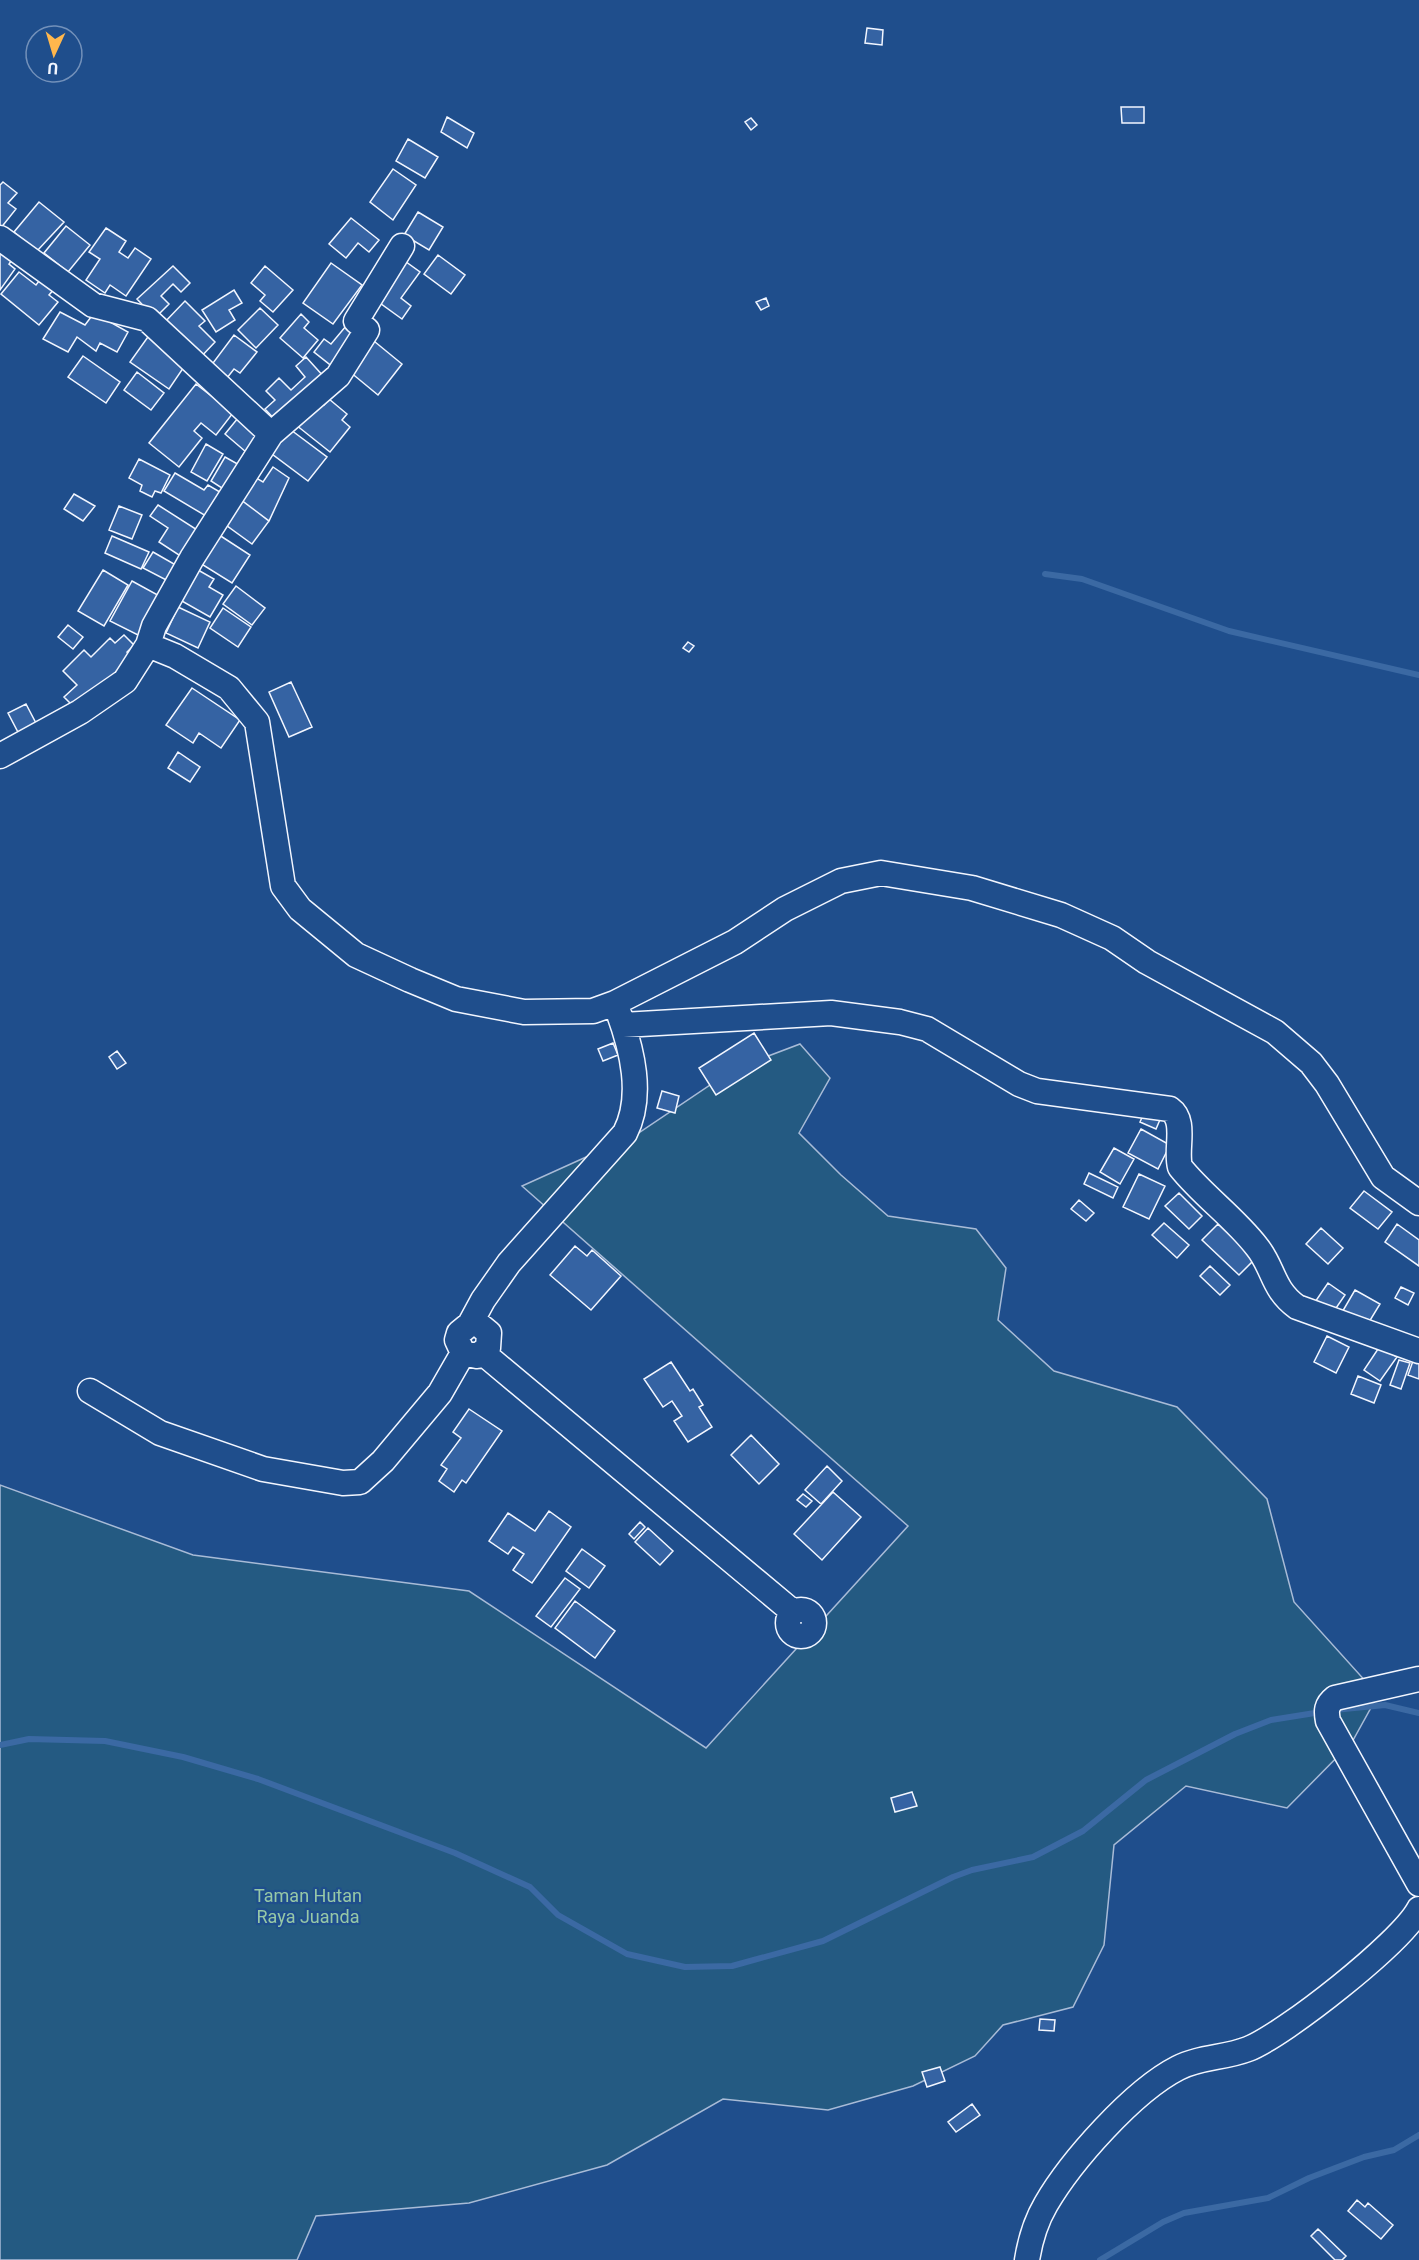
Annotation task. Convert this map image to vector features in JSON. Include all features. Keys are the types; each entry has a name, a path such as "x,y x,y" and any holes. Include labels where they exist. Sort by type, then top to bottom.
{"street":[{"path":"0,238 93,305 147,319 271,434"},
{"path":"0,756 80,712 125,681 148,645 154,626 192,558 271,434 338,376 367,330 356,321 402,246"},
{"path":"148,645 175,656 229,688 257,722 283,886 306,914 356,955 456,999 524,1012 831,1013 900,1022 927,1029 1019,1084 1037,1091 1170,1109 1179,1123 1180,1167 1260,1249 1276,1286 1286,1299 1297,1307 1419,1351"},
{"path":"619,1014 785,909 841,881 881,873 972,888 1061,915 1112,938 1147,962 1275,1032 1311,1063 1327,1084 1383,1177 1419,1203"},
{"path":"90,1391 160,1433 263,1469 343,1482 360,1482 383,1461 473,1353 488,1348 489,1333 478,1324 470,1324 483,1300 509,1263 625,1133 636,1104 634,1076 619,1014"},
{"path":"473,1353 794,1612"},
{"path":"1419,1679 1335,1698 1330,1702 1326,1712 1328,1721 1359,1779 1419,1884"},
{"path":"1027,2260 1034,2231 1045,2205 1069,2169 1149,2085 1187,2064 1246,2050 1268,2040 1379,1953 1409,1923 1419,1909"}],"green space":[{"name":"Taman Hutan Raya Juanda","path":"800,1044 830,1078 799,1133 841,1175 888,1216 976,1229 1006,1268 998,1320 1054,1371 1177,1407 1267,1499 1294,1602 1378,1695 1352,1742 1287,1808 1186,1786 1114,1845 1104,1945 1073,2007 1003,2025 975,2056 913,2086 828,2110 723,2099 607,2165 469,2203 316,2216 297,2260 0,2260 0,1485 193,1555 469,1591 706,1748 908,1526 522,1186 637,1134 734,1069"}],"building":[{"path":"867,28 883,30 882,45 865,43"},
{"path":"1121,107 1144,107 1144,123 1122,123"},
{"path":"447,117 474,133 467,148 441,132"},
{"path":"751,118 757,125 751,130 745,122"},
{"path":"408,139 438,157 425,178 396,161"},
{"path":"393,169 416,185 393,220 370,202"},
{"path":"3,182 17,193 8,203 16,209 0,229 0,185"},
{"path":"39,202 64,222 37,251 14,232"},
{"path":"418,212 443,227 429,250 404,235"},
{"path":"351,218 379,240 369,252 358,243 346,258 329,244"},
{"path":"66,226 90,245 68,272 44,253"},
{"path":"106,228 126,241 119,252 128,258 135,248 151,259 126,296 110,285 105,293 86,280 100,259 89,252"},
{"path":"0,252 14,257 9,264 15,269 0,290"},
{"path":"438,255 465,275 451,294 424,274"},
{"path":"402,259 420,272 401,298 411,306 402,319 373,298"},
{"path":"331,263 362,285 333,324 303,303"},
{"path":"173,266 190,283 181,292 173,284 161,296 169,304 155,318 137,299"},
{"path":"265,266 293,290 273,312 260,301 265,295 251,283"},
{"path":"19,272 36,285 42,277 55,288 49,295 58,302 39,325 1,294"},
{"path":"234,290 242,303 229,310 235,320 216,332 202,310"},
{"path":"766,298 769,306 761,310 756,302"},
{"path":"185,301 205,321 199,326 215,342 198,360 162,325"},
{"path":"260,308 278,325 256,348 238,330"},
{"path":"60,312 85,325 94,313 128,332 117,352 100,343 96,351 77,337 68,352 43,339"},
{"path":"301,314 309,322 304,328 318,340 303,358 280,338"},
{"path":"346,326 357,335 338,371 314,352 324,339 331,344"},
{"path":"150,334 188,361 169,389 130,362"},
{"path":"234,335 257,352 240,373 234,369 223,383 207,371"},
{"path":"369,337 402,364 378,395 344,367"},
{"path":"83,356 120,382 106,403 68,377"},
{"path":"306,357 325,378 278,423 265,409 275,400 266,391 279,378 291,390 305,377 296,366"},
{"path":"137,372 164,393 151,410 124,390"},
{"path":"196,384 233,413 216,435 201,423 194,431 202,438 179,467 149,443"},
{"path":"317,399 324,405 329,399 347,414 342,420 350,427 330,452 296,425"},
{"path":"238,418 259,436 246,452 225,434"},
{"path":"287,427 327,457 308,481 268,451"},
{"path":"206,444 223,454 207,481 191,472"},
{"path":"225,457 243,467 228,492 211,481"},
{"path":"139,459 170,475 161,493 155,491 152,497 140,491 142,485 129,478"},
{"path":"273,467 289,478 269,521 236,496 251,475 263,482"},
{"path":"175,473 204,490 208,485 225,495 211,519 164,491"},
{"path":"74,494 95,506 83,521 64,509"},
{"path":"236,496 269,521 252,544 219,520"},
{"path":"158,505 202,533 185,559 159,542 168,528 150,516"},
{"path":"119,506 142,515 132,539 109,530"},
{"path":"213,531 250,555 232,583 195,560"},
{"path":"112,536 149,552 141,569 105,553"},
{"path":"153,552 181,568 172,583 143,568"},
{"path":"191,566 214,579 209,587 223,595 210,617 173,596"},
{"path":"103,570 128,585 104,626 78,611"},
{"path":"132,581 165,599 144,638 110,621"},
{"path":"236,586 265,608 252,625 223,604"},
{"path":"178,607 210,622 198,648 166,633"},
{"path":"223,608 251,627 238,647 210,628"},
{"path":"68,625 83,637 73,649 58,637"},
{"path":"124,635 134,645 127,652 130,657 78,711 64,697 77,685 63,671 84,650 91,657 110,638 115,643"},
{"path":"688,642 694,646 689,652 683,648"},
{"path":"291,682 312,727 289,737 269,692"},
{"path":"192,688 240,720 221,748 199,733 193,743 166,725"},
{"path":"26,704 38,727 20,736 8,713"},
{"path":"178,752 200,767 190,782 168,768"},
{"path":"754,1033 771,1060 716,1095 699,1068"},
{"path":"613,1043 618,1055 603,1061 598,1049"},
{"path":"117,1051 126,1063 117,1069 109,1057"},
{"path":"662,1091 679,1096 675,1113 657,1108"},
{"path":"1146,1108 1162,1115 1156,1129 1140,1122"},
{"path":"1141,1129 1170,1145 1158,1169 1128,1153"},
{"path":"1114,1148 1134,1159 1120,1184 1100,1172"},
{"path":"1089,1173 1118,1187 1113,1198 1084,1184"},
{"path":"1139,1174 1165,1186 1149,1219 1123,1207"},
{"path":"1364,1191 1392,1212 1378,1229 1350,1208"},
{"path":"1179,1193 1202,1216 1189,1229 1165,1206"},
{"path":"1079,1200 1094,1213 1086,1221 1071,1209"},
{"path":"1164,1223 1189,1245 1177,1258 1152,1235"},
{"path":"1218,1224 1255,1259 1239,1275 1202,1240"},
{"path":"1397,1224 1419,1240 1419,1266 1385,1242"},
{"path":"1321,1228 1343,1248 1328,1264 1306,1244"},
{"path":"575,1246 587,1256 592,1250 621,1276 591,1310 550,1275"},
{"path":"1210,1266 1230,1285 1220,1295 1200,1276"},
{"path":"1328,1283 1345,1295 1332,1314 1315,1302"},
{"path":"1401,1287 1414,1293 1408,1305 1395,1298"},
{"path":"1355,1290 1380,1304 1366,1327 1341,1314"},
{"path":"1327,1336 1349,1347 1336,1373 1314,1362"},
{"path":"1380,1346 1397,1357 1380,1381 1364,1370"},
{"path":"1414,1358 1419,1359 1419,1379 1408,1375"},
{"path":"1399,1360 1410,1363 1401,1389 1390,1385"},
{"path":"671,1362 690,1391 693,1389 703,1405 699,1407 712,1427 688,1442 674,1421 682,1416 672,1401 663,1407 644,1379"},
{"path":"1358,1376 1381,1385 1374,1403 1351,1394"},
{"path":"469,1409 502,1431 466,1483 462,1480 454,1492 439,1481 447,1469 441,1465 461,1438 453,1432"},
{"path":"751,1435 779,1464 759,1484 731,1455"},
{"path":"827,1466 842,1481 821,1504 805,1490"},
{"path":"833,1492 861,1517 822,1560 794,1534"},
{"path":"803,1494 812,1501 806,1507 797,1500"},
{"path":"549,1511 571,1527 532,1583 513,1570 524,1554 513,1547 508,1554 489,1541 508,1513 535,1531"},
{"path":"640,1522 645,1527 634,1539 629,1534"},
{"path":"648,1528 673,1551 660,1565 635,1542"},
{"path":"582,1549 605,1566 589,1588 566,1571"},
{"path":"565,1578 580,1589 551,1627 536,1616"},
{"path":"575,1601 615,1631 595,1658 555,1628"},
{"path":"912,1792 917,1806 895,1812 891,1798"},
{"path":"1040,2019 1055,2020 1054,2031 1039,2030"},
{"path":"940,2067 945,2081 927,2087 922,2072"},
{"path":"972,2104 980,2115 956,2132 948,2122"},
{"path":"1357,2200 1365,2207 1368,2203 1393,2225 1381,2239 1348,2211"},
{"path":"1318,2229 1346,2256 1342,2260 1335,2260 1311,2236"}],"waterway":[{"path":"1045,574 1082,579 1229,631 1419,675"},
{"path":"1334,1710 1385,1705 1419,1713"},
{"path":"0,1745 29,1739 105,1741 183,1757 258,1779 455,1853 530,1887 558,1915 627,1954 685,1967 732,1966 823,1941 953,1877 972,1870 1033,1857 1083,1831 1146,1780 1235,1734 1271,1720 1321,1712"},
{"path":"1100,2260 1163,2222 1184,2213 1268,2198 1309,2178 1364,2157 1394,2150 1419,2135"}]}
